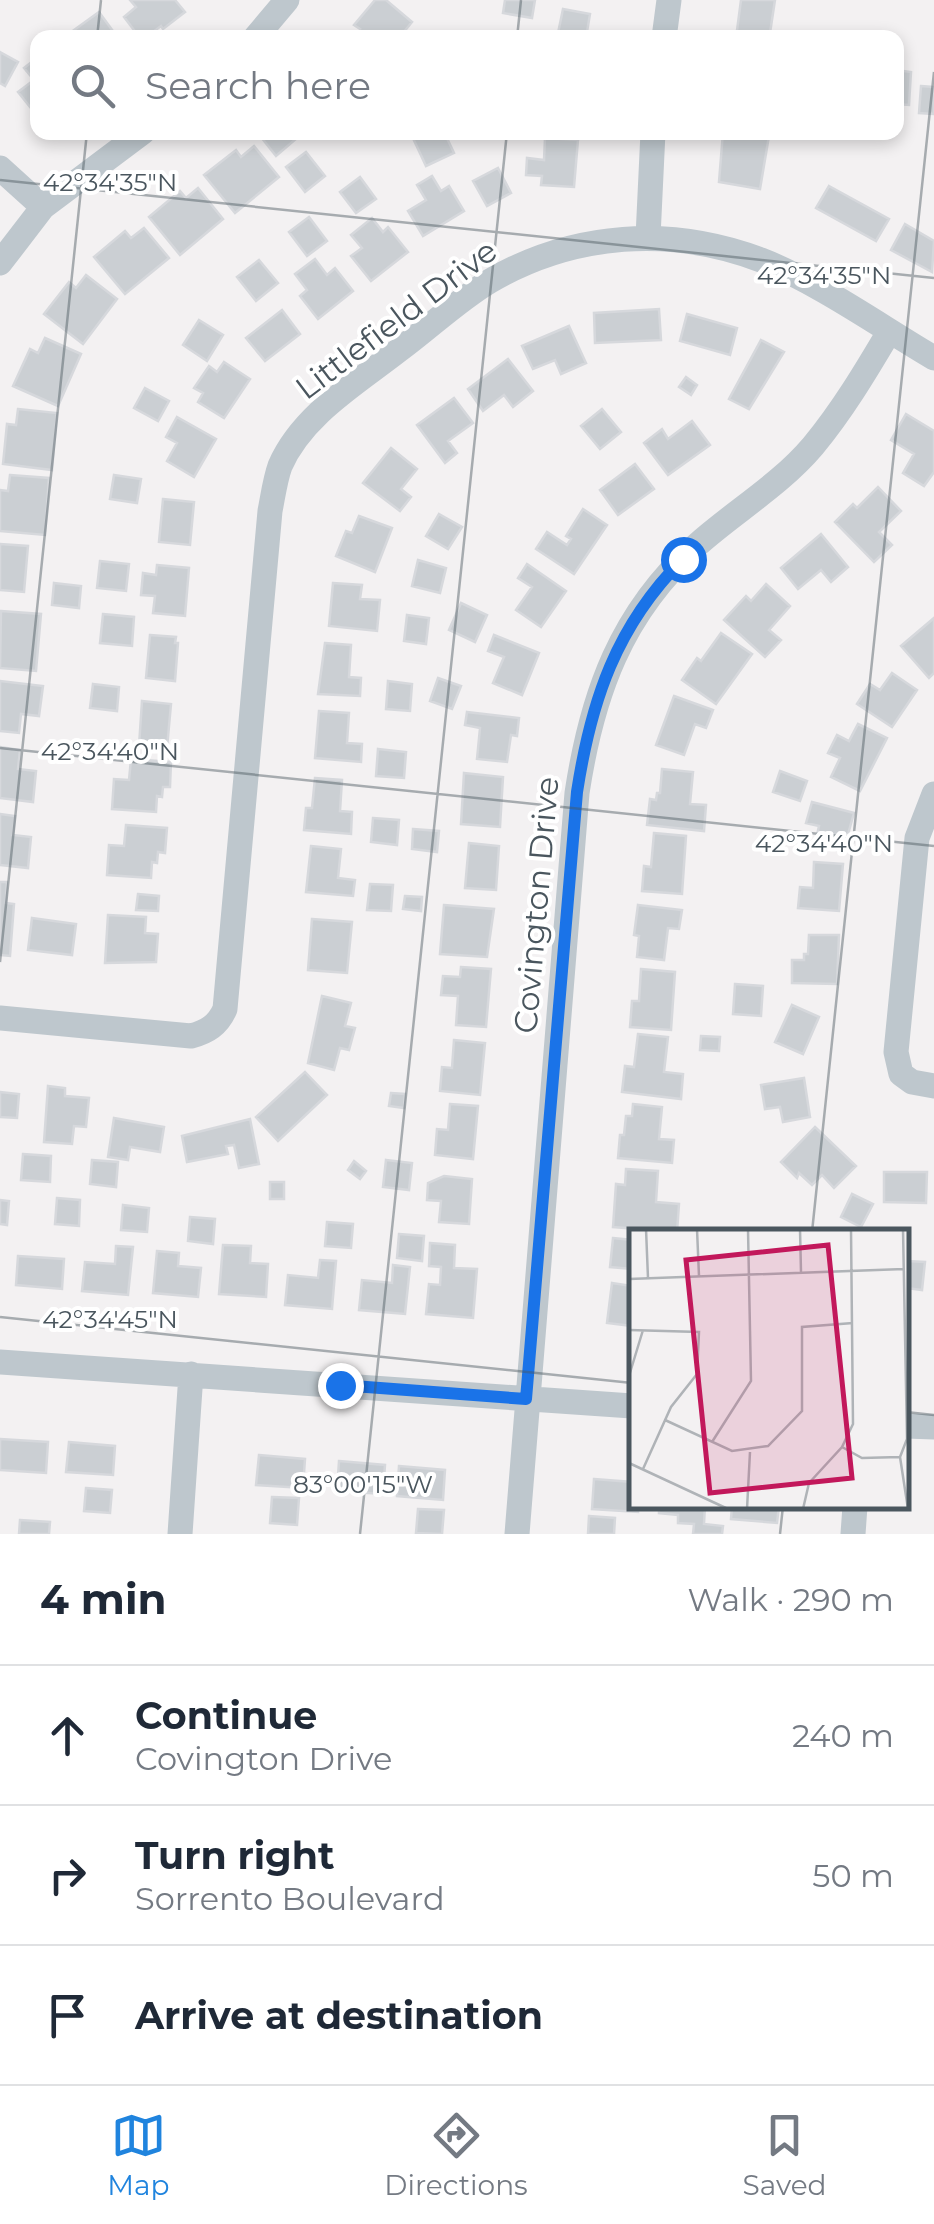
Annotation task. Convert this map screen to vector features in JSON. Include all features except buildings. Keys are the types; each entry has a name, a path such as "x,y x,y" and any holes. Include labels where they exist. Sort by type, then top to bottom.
{"street":[{"path":"262,30 287,0"},
{"path":"665,30 669,0"},
{"path":"0,263 43,208 132,140"},
{"path":"653,140 648,237 699,242 764,261 934,358"},
{"path":"0,168 43,208"},
{"name":"Littlefield Drive","path":"0,1018 191,1036 202,1034 221,1019 225,1009 270,511 279,470 289,450 302,431 342,394 487,283 524,263 571,247 648,237"},
{"name":"Covington Drive","path":"517,1534 577,792 594,704 607,669 648,598 698,545 786,474 812,446 865,373 889,332"},
{"path":"934,794 917,838 896,1052 901,1074 912,1082 934,1086"},
{"path":"0,1362 629,1406"},
{"path":"180,1534 191,1374"},
{"path":"909,1426 934,1427"},
{"path":"853,1534 854,1509"}],"route":[{"path":"340,1385 526,1399 577,792 586,734 607,669 632,622 683,559"}]}
